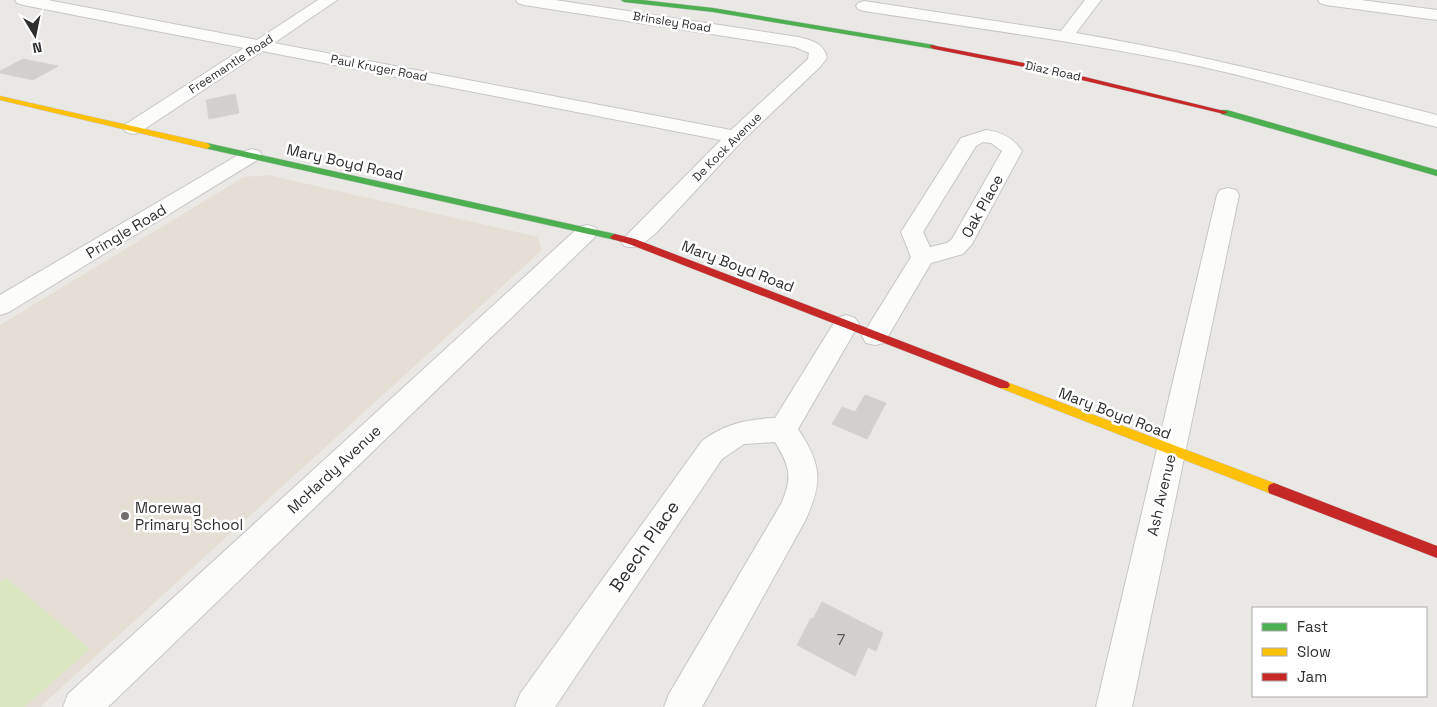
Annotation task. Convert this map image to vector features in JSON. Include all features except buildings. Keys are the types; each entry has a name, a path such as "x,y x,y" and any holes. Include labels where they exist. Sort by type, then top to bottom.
{"street":[{"name":"Paul Kruger Road","path":"23,0 736,137"},
{"name":"Freemantle Road","path":"133,128 329,0"},
{"name":"Brinsley Road","path":"524,0 798,42 817,52"},
{"name":"Diaz Road","path":"624,0 657,2 853,33 958,51 1112,83 1293,130 1437,173"},
{"path":"1066,36 1093,0"},
{"path":"1326,0 1437,15"},
{"path":"853,33 865,3 1066,36 1240,71 1437,121"},
{"name":"De Kock Avenue","path":"632,241 648,228 736,137 814,63 818,58 817,52"},
{"name":"Mary Boyd Road","path":"0,98 632,241 1171,451 1437,552"},
{"name":"Oak Place","path":"1001,129 1012,151 961,244 955,249 923,257 912,232 968,142 1001,129"},
{"name":"Pringle Road","path":"0,306 252,155"},
{"name":"Ash Avenue","path":"1114,707 1228,195"},
{"name":"McHardy Avenue","path":"81,707 587,232"},
{"path":"875,336 923,257"},
{"path":"682,707 789,520 804,488 804,469 797,451 783,430 846,324"},
{"name":"Beech Place","path":"533,707 712,450 725,438 741,432 783,430"}],"shaded area":[{"name":"Morewag Primary School","path":"268,175 538,237 542,250 40,707 0,707 0,325 244,177"}],"green space":[{"path":"6,578 90,649 24,707 0,707 0,582"}],"traffic: fast":[{"path":"624,0 713,10 934,47"},
{"path":"1224,112 1437,173"},
{"path":"207,146 615,237"}],"traffic: slow":[{"path":"0,98 207,146"},
{"path":"1004,385 1274,489"}],"traffic: jam":[{"path":"934,47 1040,68 1224,112"},
{"path":"615,237 632,241 1004,385"},
{"path":"1274,489 1437,552"}],"place":[{"name":"Morewag Primary School","path":"125,516"}]}
